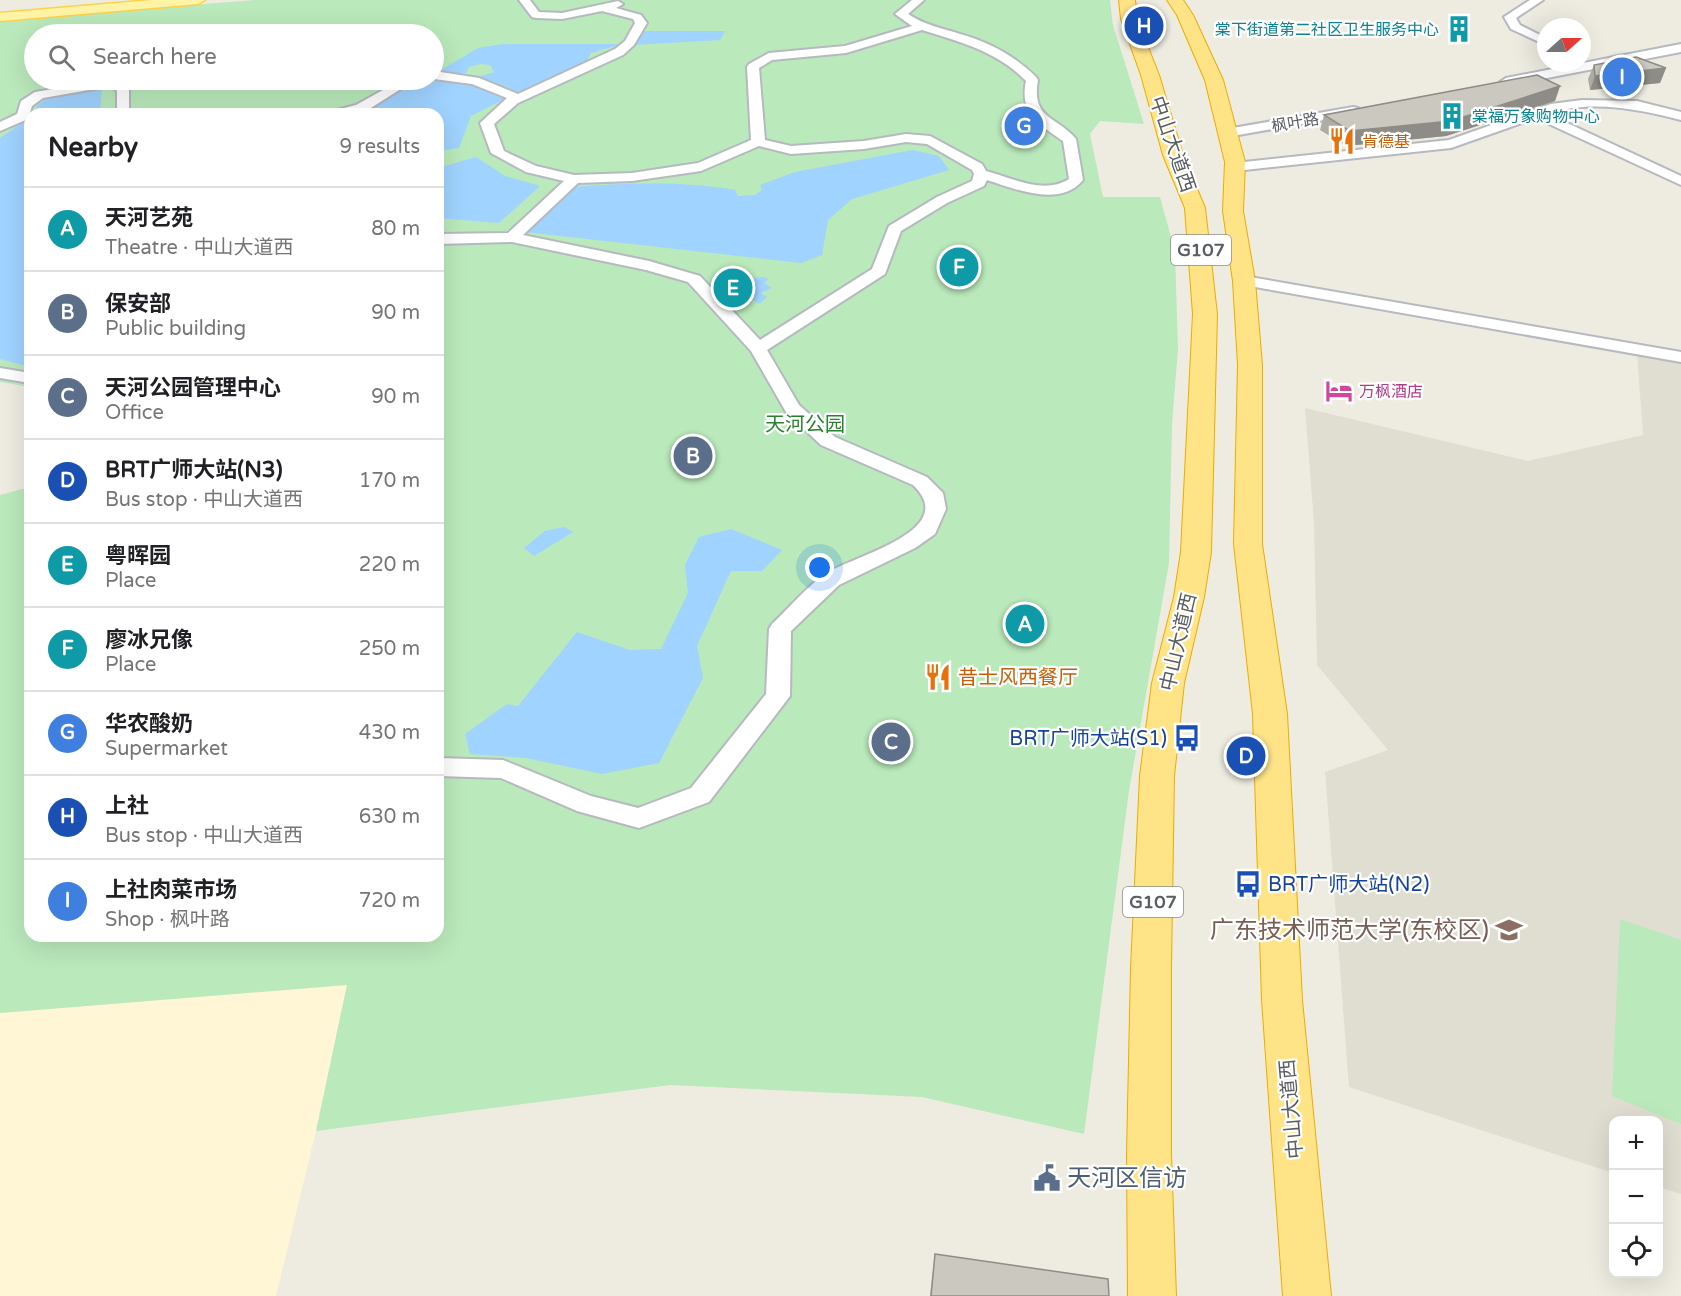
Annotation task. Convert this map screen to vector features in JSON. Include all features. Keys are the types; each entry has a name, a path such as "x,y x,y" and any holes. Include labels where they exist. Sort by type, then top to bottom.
{"highway":[{"name":"中山大道西","path":"1127,0 1129,19 1150,75 1173,155 1195,208 1205,314 1205,367 1196,552 1193,576 1168,683 1157,776 1151,968 1149,1154 1152,1296"},
{"name":"中山大道西","path":"1175,0 1185,15 1214,80 1235,167 1233,211 1244,281 1250,365 1248,544 1270,714 1282,1000 1307,1296"}],"main road":[{"path":"0,15 164,0"},
{"path":"111,4 198,0"}],"street":[{"path":"524,0 536,15 562,15 605,8 634,0"},
{"path":"919,0 901,14 920,27 960,37 986,48 1024,71 1032,80 1030,91 1037,116 1069,139 1076,180 1071,185 1046,190 981,174"},
{"path":"1537,38 1515,27 1510,17 1538,0"},
{"path":"605,8 637,17 641,23 630,43 606,58 514,100 487,123 498,153 531,170 574,179 632,177 701,167 758,142 791,150 864,145 906,138 930,140 977,167 981,174 979,183 942,200 894,229 879,272 758,349"},
{"path":"758,142 753,67 768,57 846,49 920,27"},
{"path":"1591,61 1681,48"},
{"path":"1489,85 1543,72"},
{"path":"444,75 453,75 496,86 513,96 514,100"},
{"path":"25,108 26,104 39,95 69,90"},
{"path":"123,90 123,108"},
{"path":"361,108 392,90"},
{"path":"1235,167 1451,144 1538,114 1572,105 1612,103 1637,105 1681,116"},
{"name":"枫叶路","path":"1227,133 1370,108"},
{"path":"0,127 22,116 24,110"},
{"path":"1538,114 1680,181"},
{"path":"512,237 574,179"},
{"path":"444,239 512,237 650,266 694,279 758,349 792,408 828,441 920,481 933,493 936,509 928,529 908,543 831,580 780,629 778,696 700,795 639,818 586,804 503,769 444,767"},
{"path":"1244,281 1681,357"},
{"path":"0,373 24,377"}],"shaded area":[{"name":"广东技术师范大学(东校区)","path":"1637,354 1681,360 1681,1194 1663,1188 1663,1116 1609,1116 1609,1172 1349,1087 1325,772 1388,750 1317,665 1314,524 1305,408 1528,461 1643,435"},
{"path":"347,985 316,1131 276,1296 0,1296 0,1013"}],"green space":[{"name":"天河公园","path":"255,0 1110,0 1113,25 1144,124 1100,121 1090,134 1103,197 1160,197 1175,252 1178,349 1172,424 1169,563 1129,791 1084,1134 922,1097 670,1085 316,1131 347,985 0,1013 0,495 24,489 24,942 444,942 444,108 24,108 24,386 0,382 0,20"},
{"path":"1620,919 1681,940 1681,1124 1612,1096"}],"water":[{"path":"642,31 725,31 720,40 633,45"},
{"path":"503,44 622,44 591,53 586,62 521,95 508,87 478,77 494,72 490,65 480,64 469,67 466,73 444,73 444,68 478,48"},
{"path":"456,78 494,89 505,99 471,116 459,148 444,150 444,108 370,108 402,90 444,90 444,79"},
{"path":"102,90 100,108 36,108 46,99"},
{"path":"24,121 24,365 0,359 0,138"},
{"path":"913,150 939,156 949,170 852,199 828,220 822,255 801,263 525,232 572,187 674,184 735,190 738,196 755,195 762,190 760,185 795,172"},
{"path":"476,157 505,176 540,186 499,223 444,218 444,166"},
{"path":"753,278 769,279 764,283 772,288 761,293 767,297 759,304 739,289 752,286"},
{"path":"564,527 573,532 534,556 524,548 545,531"},
{"path":"731,529 782,550 762,571 731,571 697,646 703,678 659,763 602,774 526,758 470,754 465,734 507,704 518,706 577,632 630,650 661,649 688,593 685,565 699,537"}],"building":[{"path":"1636,57 1666,68 1595,76 1594,65"},
{"path":"1537,75 1560,86 1451,121 1350,131 1324,115"},
{"path":"935,1254 1108,1279 1109,1296 931,1296"}],"place":[{"name":"上社","path":"1144,26"},
{"name":"棠下街道第二社区卫生服务中心","path":"1459,29"},
{"name":"上社肉菜市场","path":"1622,77"},
{"name":"棠福万象购物中心","path":"1452,116"},
{"name":"华农酸奶","path":"1024,126"},
{"name":"肯德基","path":"1342,141"},
{"name":"廖冰兄像","path":"959,267"},
{"name":"粤晖园","path":"733,288"},
{"name":"万枫酒店","path":"1339,391"},
{"name":"保安部","path":"693,456"},
{"name":"天河艺苑","path":"1025,624"},
{"name":"昔士风西餐厅","path":"938,677"},
{"name":"BRT广师大站(S1)","path":"1187,738"},
{"name":"天河公园管理中心","path":"891,742"},
{"name":"BRT广师大站(N3)","path":"1246,756"},
{"name":"BRT广师大站(N2)","path":"1248,884"},
{"name":"广东技术师范大学(东校区)","path":"1509,930"},
{"name":"天河区信访","path":"1047,1178"}]}
